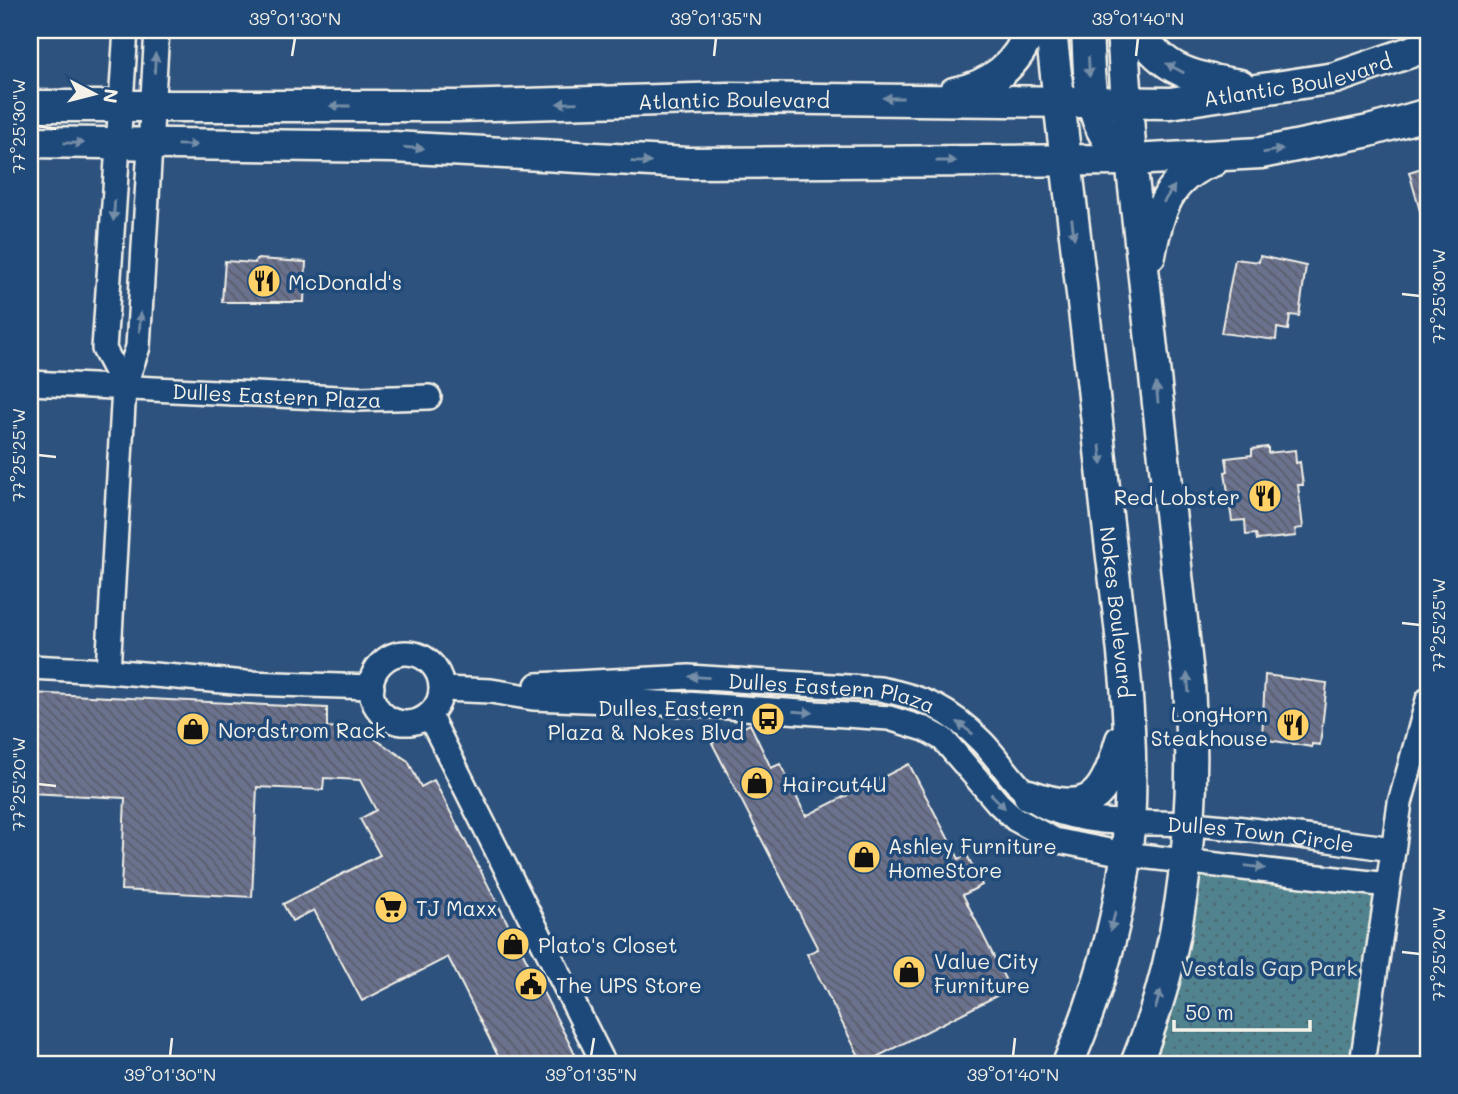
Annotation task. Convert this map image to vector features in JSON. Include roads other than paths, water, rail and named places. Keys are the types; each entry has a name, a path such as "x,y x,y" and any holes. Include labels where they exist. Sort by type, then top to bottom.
{"main road":[{"path":"930,98 974,89 986,83 1020,53 1030,30"},
{"name":"Nokes Boulevard","path":"1051,30 1094,387 1128,716 1129,823 1116,908 1083,1027 1068,1064"},
{"path":"1087,30 1092,104 1104,135 1119,154 1131,160"},
{"path":"1122,30 1131,160 1189,683 1193,765 1187,860 1167,968 1136,1064"},
{"path":"1137,30 1170,67 1200,78 1264,90"},
{"name":"Atlantic Boulevard","path":"30,106 457,106 727,97 1170,103 1335,78 1428,46"},
{"path":"30,142 393,147 687,163 1065,162 1222,158 1299,146 1428,114"},
{"path":"1145,283 1156,223 1169,193 1198,166 1222,158"},
{"path":"1029,794 1064,805 1090,801 1099,793 1112,772 1128,716"}],"street":[{"path":"124,387 104,349 126,30"},
{"path":"108,671 124,387 138,347 157,30"},
{"name":"Dulles Eastern Plaza","path":"30,383 359,399 429,397"},
{"path":"404,652 418,654 431,662 439,674 442,689 439,703 429,715 409,723 388,719 377,708 372,687 378,666 389,657 404,652"},
{"path":"30,667 246,683 372,687"},
{"name":"Dulles Eastern Plaza","path":"442,689 491,691 689,677 908,694 930,701 981,741 1029,794 1046,808 1063,814 1129,823"},
{"name":"Dulles Eastern Plaza","path":"491,691 533,698 687,704 889,718 918,726 943,739 998,803 1033,830 1075,846 1124,854"},
{"path":"1362,1064 1393,849 1410,757 1428,701"},
{"path":"429,715 604,1064"},
{"name":"Dulles Town Circle","path":"1129,823 1191,824 1393,849"},
{"name":"Dulles Town Circle","path":"1124,854 1388,885"}],"place":[{"name":"McDonald's","path":"264,281"},
{"name":"Red Lobster","path":"1265,496"},
{"name":"Dulles Eastern Plaza & Nokes Blvd","path":"768,719"},
{"name":"LongHorn Steakhouse","path":"1293,725"},
{"name":"Nordstrom Rack","path":"193,729"},
{"name":"Haircut4U","path":"757,783"},
{"name":"Ashley Furniture HomeStore","path":"864,857"},
{"name":"TJ Maxx","path":"391,907"},
{"name":"Plato's Closet","path":"513,944"},
{"name":"Value City Furniture","path":"909,972"},
{"name":"The UPS Store","path":"531,984"}],"park label":[{"name":"Vestals Gap Park","path":"1269,967"}]}
